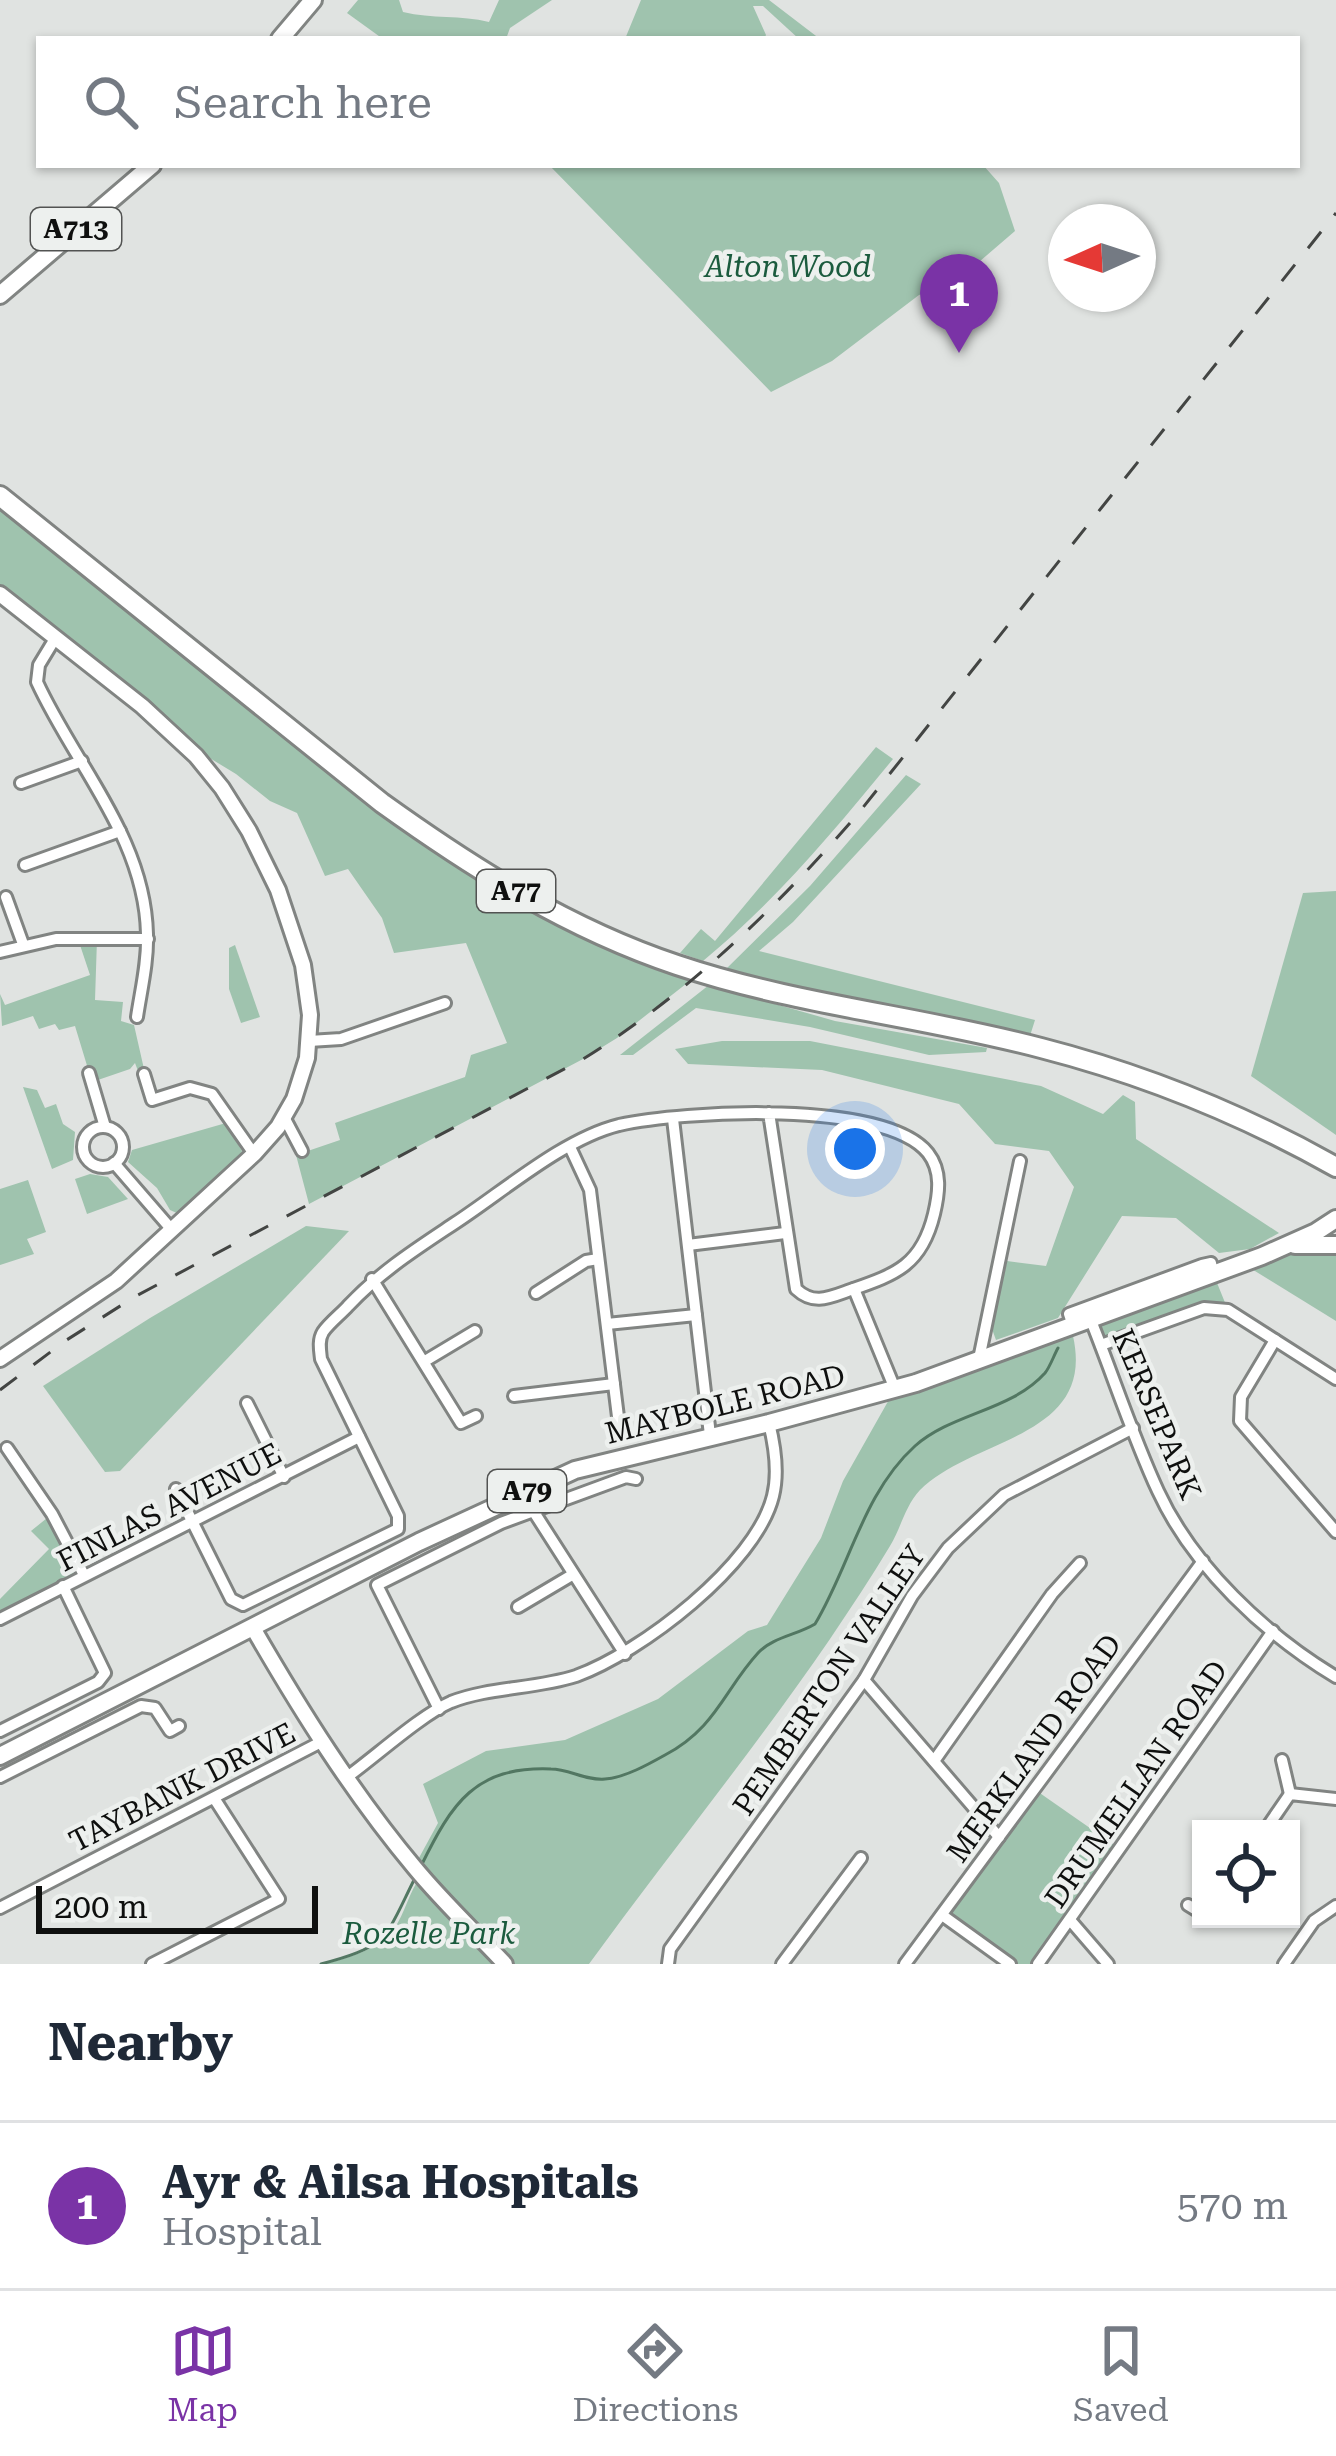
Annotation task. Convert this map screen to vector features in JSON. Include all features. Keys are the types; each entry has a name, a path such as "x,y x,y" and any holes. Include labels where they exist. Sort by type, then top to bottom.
{"highway":[{"name":"A77","path":"0,496 382,803 447,850 558,915 656,957 747,986 1036,1046 1137,1075 1271,1131 1336,1167"}],"main road":[{"path":"283,36 313,0"},
{"name":"A713","path":"0,295 148,168"},
{"name":"MAYBOLE ROAD","path":"0,1756 434,1535 575,1470 895,1389 1288,1245 1336,1219"},
{"name":"MAYBOLE ROAD","path":"1288,1245 1336,1245"}],"street":[{"path":"0,594 172,733 222,788 270,872 291,926 308,990 309,1041 304,1071 284,1117 254,1154 116,1281 0,1359"},
{"path":"56,637 39,665 37,682 139,874 148,939 136,1017"},
{"path":"21,783 82,761"},
{"path":"25,865 120,831"},
{"path":"6,897 23,944"},
{"path":"0,952 56,939 148,939"},
{"path":"309,1041 341,1039 445,1003"},
{"path":"88,1073 105,1127 122,1141 114,1163 97,1166 83,1149 89,1133 105,1127"},
{"path":"144,1074 152,1100 190,1088 208,1091 254,1154"},
{"path":"176,1489 231,1599 243,1605 398,1529 400,1523 321,1359 323,1333 372,1279 570,1147 618,1126 770,1113 843,1119 880,1127 918,1143 931,1156 939,1193 926,1239 904,1269 824,1300 804,1297 796,1288 770,1113"},
{"path":"284,1117 302,1151"},
{"path":"673,1119 710,1436"},
{"path":"570,1147 590,1190 619,1425"},
{"path":"979,1359 1020,1160"},
{"path":"114,1163 172,1230"},
{"path":"688,1245 785,1233"},
{"path":"536,1293 586,1261 598,1259"},
{"path":"1072,1323 1069,1314 1202,1265 1211,1263 1214,1273"},
{"path":"372,1279 461,1423 476,1416"},
{"path":"854,1289 895,1389"},
{"path":"1101,1345 1204,1308 1228,1310 1336,1379"},
{"path":"607,1324 696,1315"},
{"name":"KERSEPARK","path":"1090,1317 1159,1493 1203,1561 1273,1631 1336,1677"},
{"path":"425,1361 475,1331"},
{"path":"1275,1340 1241,1397 1240,1421 1336,1532"},
{"path":"514,1396 614,1384"},
{"path":"247,1403 284,1477"},
{"path":"347,1778 452,1701 569,1678 625,1654 689,1604 752,1538 774,1494 770,1424"},
{"name":"PEMBERTON VALLEY","path":"668,1964 670,1948 864,1680 927,1573 970,1524 1004,1496 1133,1428"},
{"name":"FINLAS AVENUE","path":"0,1619 359,1437"},
{"path":"7,1448 52,1514 84,1575"},
{"path":"440,1708 377,1585 532,1509 616,1480 636,1479"},
{"path":"532,1509 625,1654"},
{"name":"MERKLAND ROAD","path":"905,1964 1203,1561"},
{"path":"934,1761 1052,1594 1080,1564"},
{"path":"518,1607 572,1576"},
{"path":"0,1731 98,1682 105,1673 63,1586"},
{"path":"253,1628 347,1778 417,1871 505,1964"},
{"name":"DRUMELLAN ROAD","path":"1038,1964 1273,1631"},
{"path":"864,1680 999,1837"},
{"path":"0,1777 141,1706 155,1708 170,1731 179,1726"},
{"name":"TAYBANK DRIVE","path":"0,1908 322,1741"},
{"path":"1272,1820 1290,1794 1282,1760"},
{"path":"1290,1794 1336,1798"},
{"path":"152,1964 279,1899 214,1798"},
{"path":"782,1964 861,1858"},
{"path":"1188,1905 1192,1907"},
{"path":"1284,1964 1314,1921 1336,1906"},
{"path":"941,1915 1010,1964"},
{"path":"1070,1920 1108,1964"}],"green space":[{"path":"358,0 399,0 403,12 489,22 499,0 552,0 510,28 507,36 379,36 347,13"},
{"path":"641,0 769,0 816,36 796,36 763,6 753,6 766,36 626,36"},
{"name":"Alton Wood","path":"552,168 986,168 999,183 1015,231 951,286 919,295 832,361 771,392"},
{"path":"0,496 447,850 674,964 691,980 583,1059 309,1204 296,1155 340,1140 335,1123 465,1077 471,1055 507,1043 466,943 394,953 382,918 348,869 325,876 297,813 270,801 180,740 0,594"},
{"path":"876,747 893,759 779,890 703,961 680,953 701,929 715,941"},
{"path":"906,775 921,784 793,922 759,951 1035,1020 1029,1039 725,970 810,886"},
{"path":"1336,891 1336,1135 1251,1076 1303,893"},
{"path":"78,939 97,939 95,1000 123,1002 121,1021 134,1025 144,1069 138,1071 135,1063 92,1082 75,1026 59,1030 55,1024 39,1029 33,1016 2,1026 0,994 5,1005 90,975"},
{"path":"235,945 260,1017 241,1023 229,989 229,948"},
{"path":"709,985 835,1021 987,1048 986,1052 929,1055 810,1027 696,1008 633,1055 620,1055"},
{"path":"722,1041 810,1041 1041,1086 1103,1114 1123,1095 1135,1102 1136,1139 1279,1233 1250,1249 1219,1253 1176,1218 1122,1216 1058,1318 996,1340 992,1329 1007,1261 1046,1266 1074,1187 1049,1151 995,1144 959,1104 822,1070 688,1064 675,1049"},
{"path":"23,1087 37,1090 45,1108 56,1104 63,1124 75,1132 73,1160 52,1169"},
{"path":"226,1123 242,1151 239,1163 179,1214 170,1210 157,1188 128,1162 132,1150"},
{"path":"90,1174 108,1177 128,1199 87,1214 75,1179"},
{"path":"28,1180 46,1232 27,1239 34,1254 0,1265 0,1189"},
{"path":"306,1226 349,1231 120,1471 105,1472 43,1386"},
{"path":"1288,1245 1336,1254 1336,1321 1242,1263"},
{"path":"1213,1273 1228,1310 1204,1308 1101,1345 1089,1318"},
{"name":"Rozelle Park","path":"1089,1318 1073,1336 1075,1370 1066,1396 1049,1416 943,1472 920,1490 830,1639 589,1964 325,1964 372,1947 398,1923 421,1876 414,1867 438,1823 423,1784 486,1751 565,1740 658,1699 748,1631 767,1625 821,1538 843,1481 895,1389"},
{"path":"52,1514 84,1575 0,1619 0,1599 49,1549 31,1531"},
{"path":"1034,1789 1120,1849 1038,1964 1010,1964 942,1915"}],"waterway":[{"path":"421,1866 456,1807 485,1782 525,1770 612,1778 644,1766 696,1733 758,1653 815,1624 870,1508 897,1465 930,1435 1031,1386 1047,1370 1058,1348"},
{"path":"321,1964 360,1951 382,1937 414,1880"}],"railway":[{"path":"0,1390 136,1296 583,1059 695,977 795,883 857,815 1336,213"}],"place":[{"name":"Ayr & Ailsa Hospitals","path":"959,353"}]}
